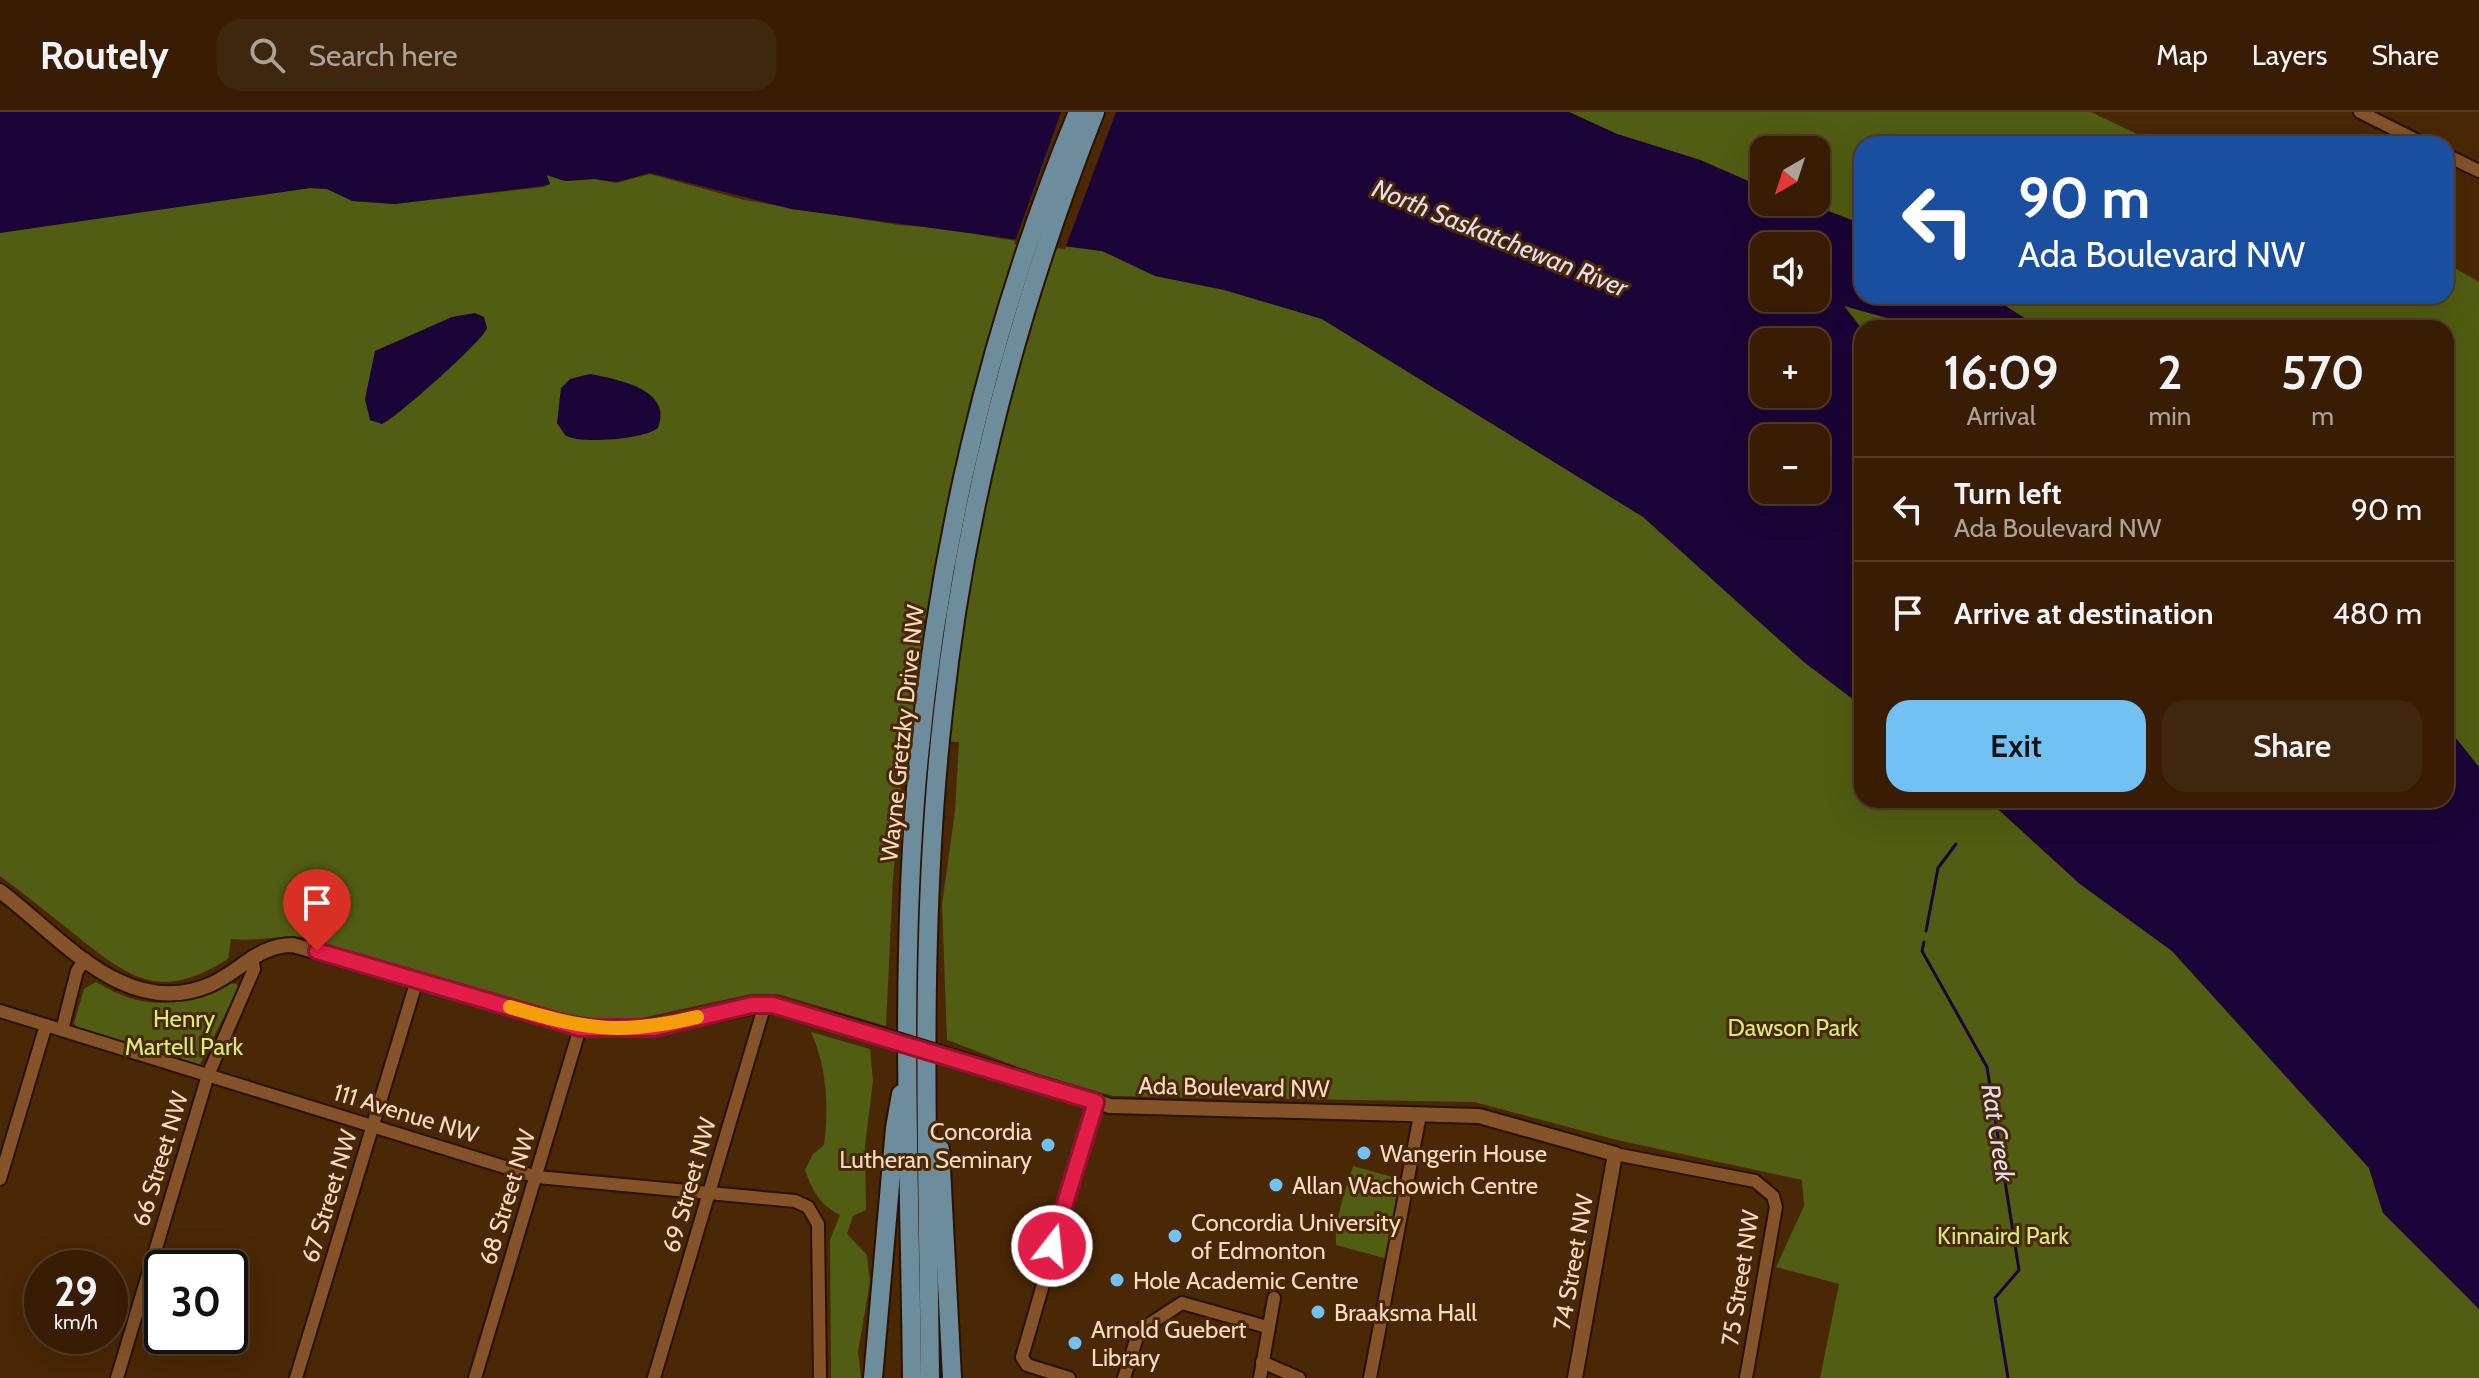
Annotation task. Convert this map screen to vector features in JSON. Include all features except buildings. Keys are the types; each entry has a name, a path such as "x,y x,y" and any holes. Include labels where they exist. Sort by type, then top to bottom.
{"main road":[{"name":"Wayne Gretzky Drive NW","path":"912,1378 911,878 925,708 950,548 1003,356 1032,234 1078,112"},
{"name":"Wayne Gretzky Drive NW","path":"930,1378 929,891 943,711 1003,356 1095,112"},
{"path":"873,1378 895,1128 909,1056"},
{"path":"928,1060 939,1141 952,1378"}],"street":[{"path":"2360,112 2408,136"},
{"path":"2454,159 2479,171"},
{"name":"Ada Boulevard NW","path":"3,896 85,959 131,989 167,994 214,983 273,945 293,945 580,1028 654,1028 765,1004 838,1022 1096,1102 1144,1109 1479,1116 1615,1154 1747,1179 1765,1187"},
{"name":"66 Street NW","path":"117,1378 208,1075 254,969 252,957"},
{"path":"62,1030 77,971 85,959"},
{"name":"67 Street NW","path":"296,1378 417,980"},
{"name":"69 Street NW","path":"654,1378 765,1004"},
{"name":"111 Avenue NW","path":"0,1011 537,1177 795,1201 808,1207 818,1224 820,1378"},
{"path":"0,1179 46,1025"},
{"name":"68 Street NW","path":"475,1378 580,1028"},
{"path":"1069,1378 1023,1362 1044,1273 1096,1102"},
{"path":"1370,1378 1420,1115"},
{"name":"74 Street NW","path":"1575,1378 1615,1154"},
{"name":"75 Street NW","path":"1746,1378 1776,1207 1765,1187"},
{"path":"1260,1378 1274,1298"},
{"path":"1124,1378 1139,1331 1182,1303 1267,1327"},
{"path":"1262,1362 1299,1378"}],"green space":[{"path":"1569,112 2091,112 2141,136 1854,136 1854,221 1830,212 1830,136 1750,136 1750,182 1701,160 1617,134"},
{"path":"650,174 744,200 898,225 946,228 1003,239 1102,251 1322,319 1644,517 1804,662 1854,700 1854,808 1997,808 2080,884 2172,951 2369,1168 2383,1213 2479,1309 2479,1378 1820,1378 1839,1284 1776,1267 1804,1206 1802,1180 1617,1140 1474,1102 1113,1096 1031,1072 947,1040 942,905 955,811 959,742 905,739 893,878 886,1026 778,994 751,994 637,1019 604,1020 567,1014 304,937 231,939 228,959 207,971 171,982 139,977 123,970 0,876 0,232 309,188 327,189 352,201 394,204 543,187 550,184 546,175 565,181 594,179 616,183"},
{"path":"2454,268 2479,282 2479,767 2454,736 2454,320 2028,320 2002,304 2454,304"},
{"path":"1843,305 1901,320 1855,320"},
{"name":"Henry Martell Park","path":"96,982 131,998 162,1003 193,997 229,983 237,984 238,989 199,1066 77,1028 74,1023 84,989"},
{"path":"811,1032 870,1049 873,1081 865,1146 866,1210 853,1216 847,1234 867,1255 870,1282 858,1352 861,1378 831,1378 830,1240 840,1215 818,1197 805,1170 813,1154 824,1145 826,1116 823,1073"},
{"path":"1353,1166 1407,1181 1391,1260 1336,1245 1338,1215"}],"water":[{"name":"North Saskatchewan River","path":"0,112 1569,112 1617,134 1700,160 1750,182 1750,216 1830,216 1830,212 1854,221 1854,304 2002,304 2028,320 1894,320 1844,306 1855,320 1854,700 1804,662 1643,517 1322,319 1224,290 1155,276 1102,251 791,209 650,173 617,182 595,179 565,181 547,175 550,184 543,186 395,204 353,201 327,189 310,188 0,233"},
{"path":"475,313 484,317 487,328 472,347 390,419 382,424 370,420 365,399 375,351 452,317"},
{"path":"590,374 627,383 650,395 658,404 661,415 658,428 640,435 612,439 584,440 565,435 557,423 561,388 570,379"},
{"path":"2454,736 2479,767 2479,1309 2383,1213 2369,1168 2172,951 2080,884 1997,808 2454,808"}],"pier":[{"path":"1061,112 1116,112 1065,249 1014,244"}],"waterway":[{"name":"Rat Creek","path":"1926,931 1938,868 1956,844"},
{"name":"Rat Creek","path":"1924,942 1922,951 1987,1067 2019,1270 1995,1298 2008,1378"}],"slow traffic":[{"path":"510,1007 580,1028 654,1028 697,1017"}],"place":[{"name":"Concordia Lutheran Seminary","path":"1048,1145"},
{"name":"Wangerin House","path":"1364,1153"},
{"name":"Allan Wachowich Centre","path":"1276,1185"},
{"name":"Concordia University of Edmonton","path":"1175,1236"},
{"name":"Hole Academic Centre","path":"1117,1280"},
{"name":"Braaksma Hall","path":"1318,1312"},
{"name":"Arnold Guebert Library","path":"1075,1343"}],"route":[{"path":"317,951 580,1028 654,1028 752,1005 773,1005 838,1022 1096,1102 1052,1246"}],"park label":[{"name":"Dawson Park","path":"1793,1027"},
{"name":"Kinnaird Park","path":"2003,1235"}]}
